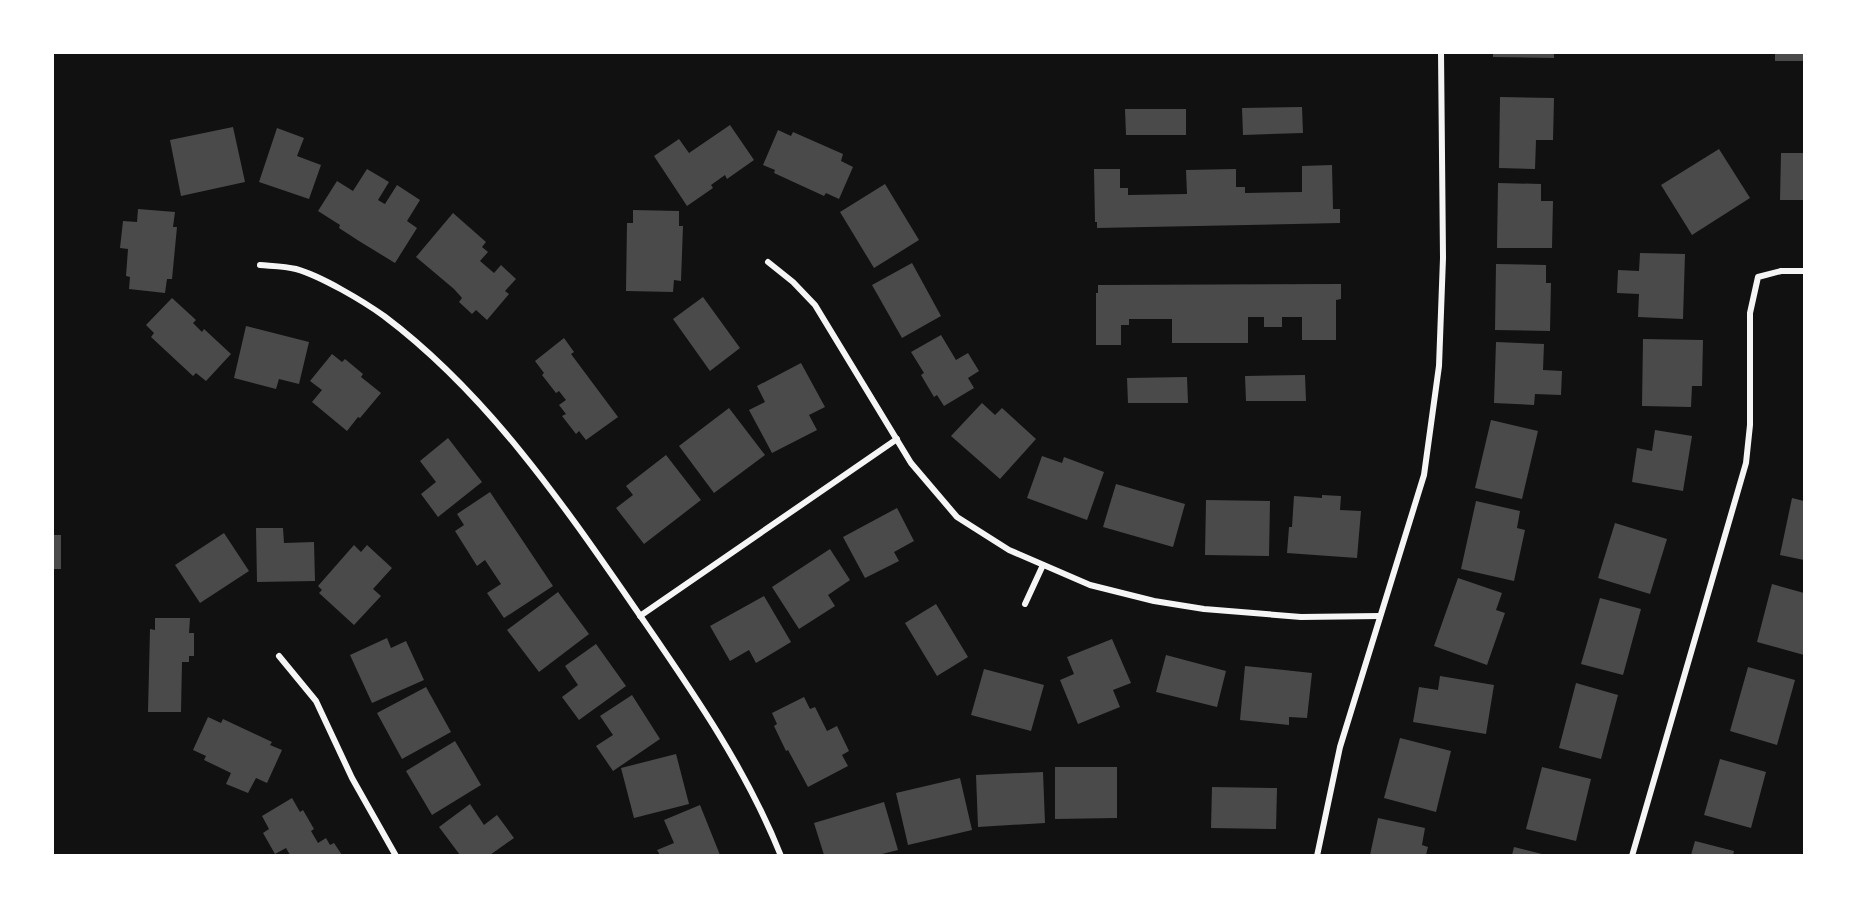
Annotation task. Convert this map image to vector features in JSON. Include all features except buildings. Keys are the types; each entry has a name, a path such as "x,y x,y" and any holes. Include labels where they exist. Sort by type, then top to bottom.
{"street":[{"path":"1317,855 1340,747 1424,475 1439,366 1443,258 1441,52"},
{"path":"768,262 793,282 815,305 928,485 957,517 1009,550 1090,585 1154,601 1204,609 1301,617 1380,616"},
{"path":"260,265 295,269 321,278 383,315 448,372 516,444 640,616 727,747 781,855"},
{"path":"1632,855 1746,463 1750,425 1750,313 1758,277 1781,271 1804,271"},
{"path":"640,616 897,439"},
{"path":"1025,604 1043,565"},
{"path":"279,656 316,701 352,778 396,855"}]}
